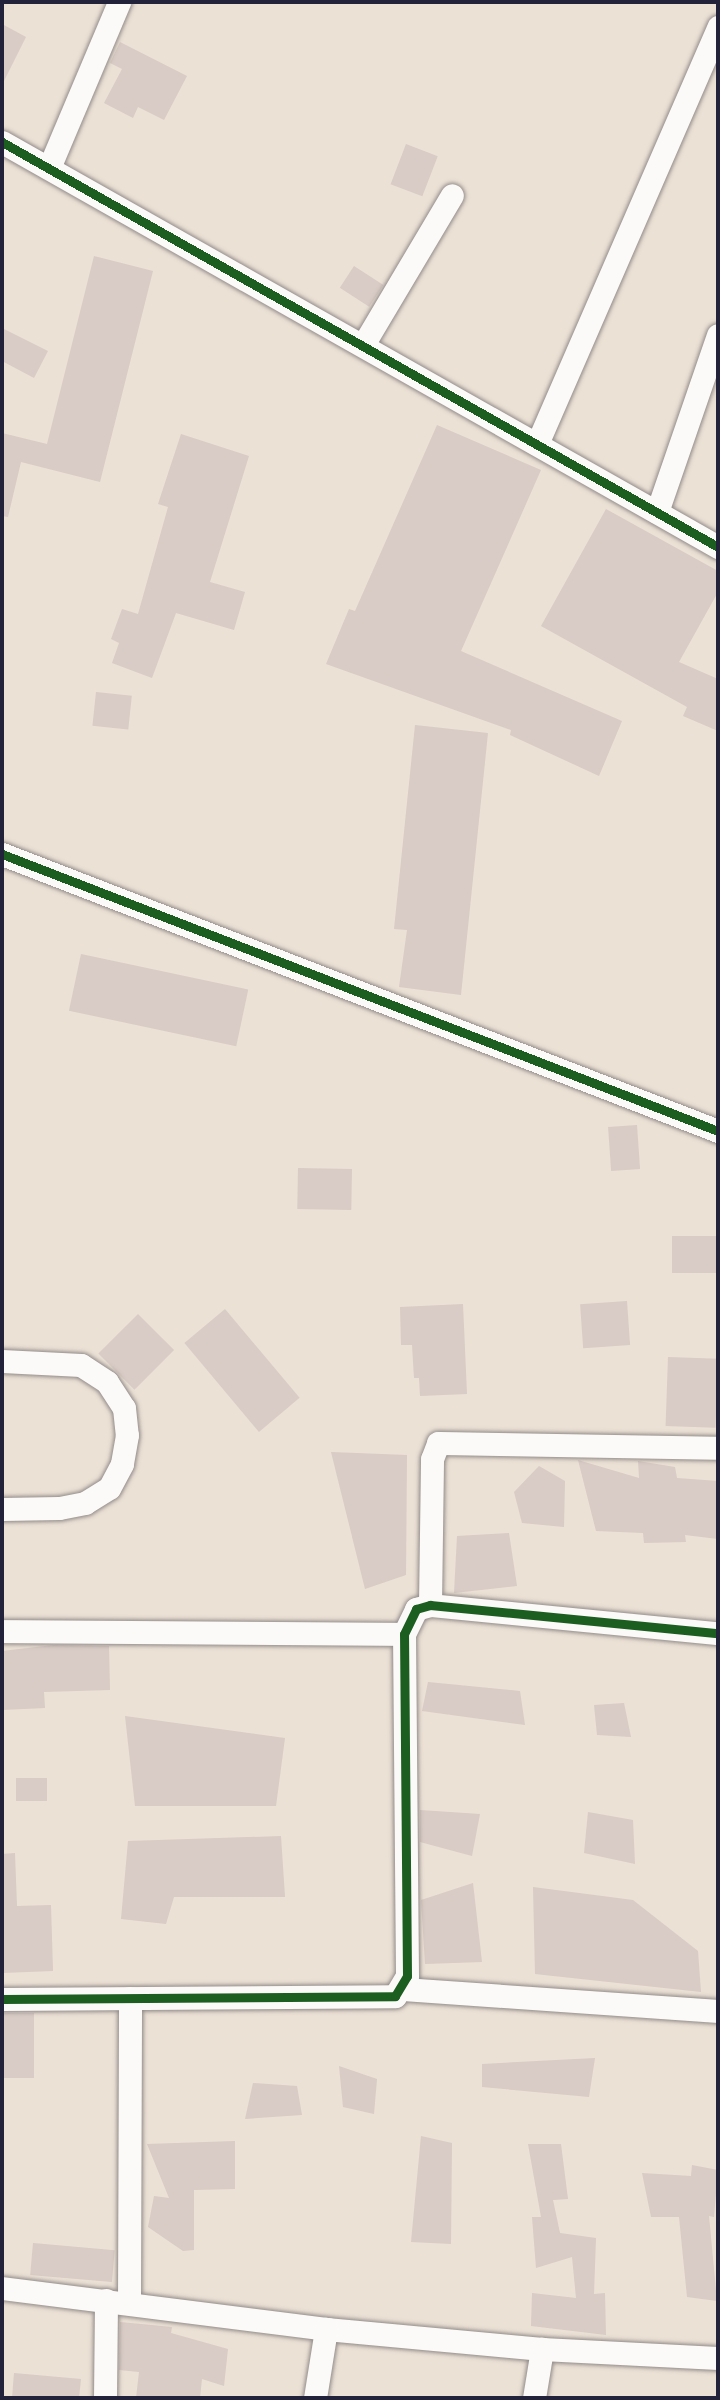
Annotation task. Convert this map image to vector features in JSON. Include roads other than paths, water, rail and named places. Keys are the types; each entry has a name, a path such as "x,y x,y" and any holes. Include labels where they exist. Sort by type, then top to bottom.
{"street":[{"path":"49,168 119,2"},
{"path":"537,444 718,27"},
{"path":"2,142 718,547"},
{"path":"363,345 452,195"},
{"path":"657,512 718,335"},
{"path":"2,854 718,1131"},
{"path":"2,1362 81,1365 107,1382 124,1408 127,1434 122,1464 109,1488 86,1503 59,1508 2,1509"},
{"path":"430,1605 432,1459 438,1443 718,1448"},
{"path":"403,1989 404,1634 416,1609 430,1605 718,1633"},
{"path":"2,1631 404,1634"},
{"path":"2,1998 382,1998 403,1989 718,2011"},
{"path":"129,2303 130,1998"},
{"path":"2,2288 326,2329 542,2349 718,2358"},
{"path":"105,2398 106,2300"},
{"path":"315,2398 326,2329"},
{"path":"534,2398 542,2349"}]}
